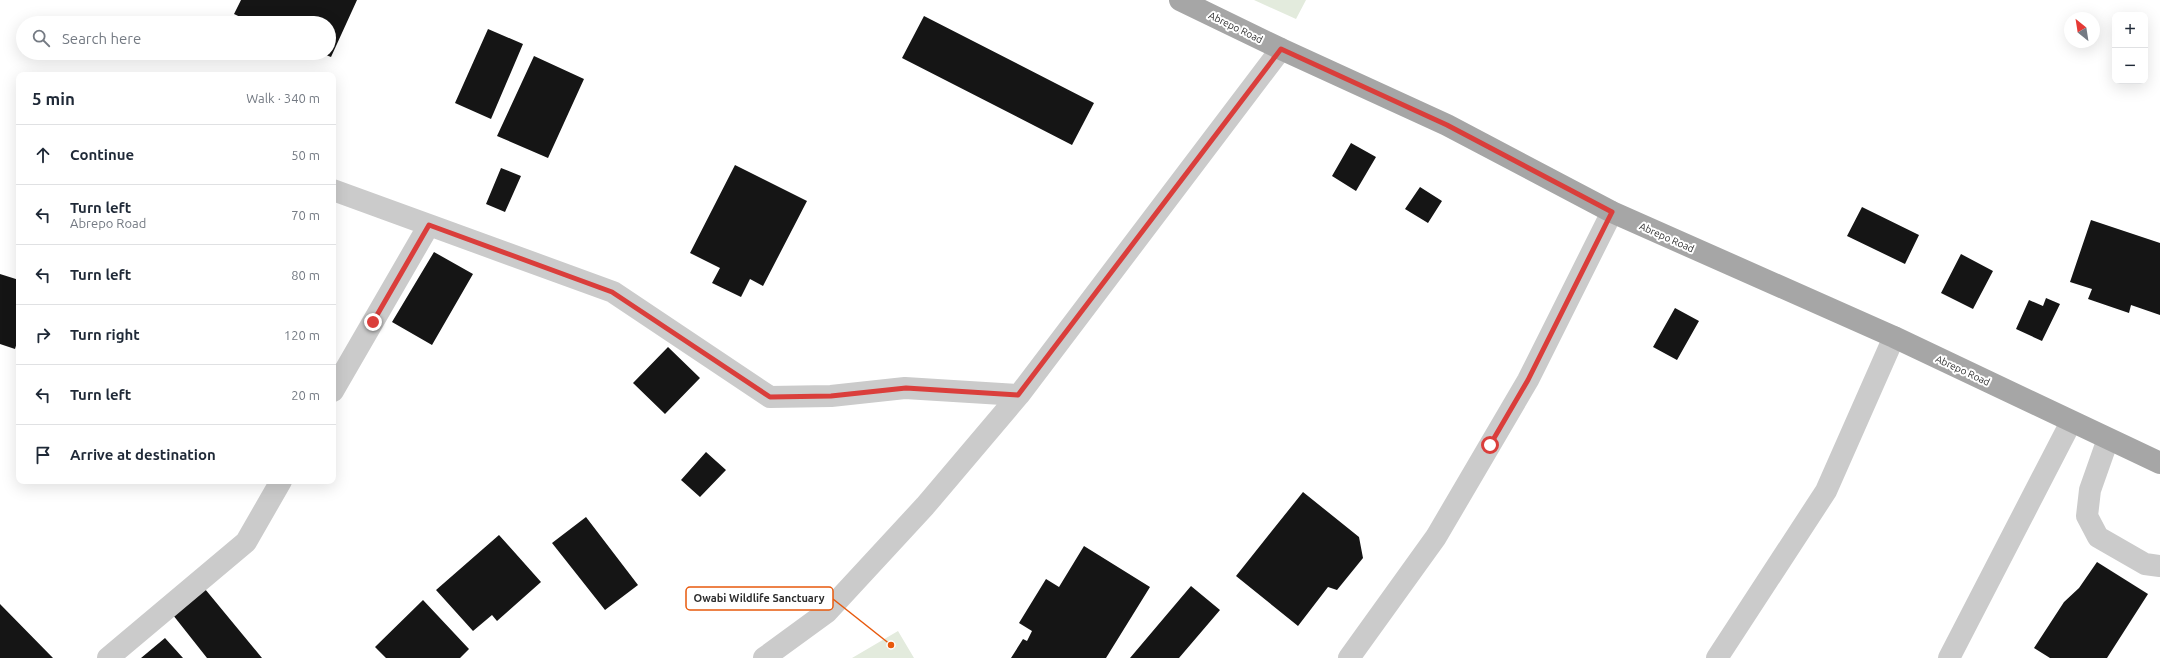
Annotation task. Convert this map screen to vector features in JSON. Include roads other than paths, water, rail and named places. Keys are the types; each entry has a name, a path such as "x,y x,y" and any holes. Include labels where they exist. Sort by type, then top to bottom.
{"main road":[{"name":"Abrepo Road","path":"1180,0 1281,49 1447,125 1612,212 1894,337 2160,463"}],"street":[{"path":"764,658 827,612 925,506 1018,395 1281,49"},
{"path":"336,191 612,292 770,397 831,396 906,388 1018,395"},
{"path":"1349,658 1436,537 1528,380 1612,212"},
{"path":"336,386 429,225"},
{"path":"1717,658 1826,491 1894,337"},
{"path":"1949,658 2071,422"},
{"path":"2108,439 2090,490 2087,516 2098,537 2145,564 2160,566"},
{"path":"108,658 246,542 279,484"}],"place":[{"name":"Owabi Wildlife Sanctuary","path":"891,645"}]}
